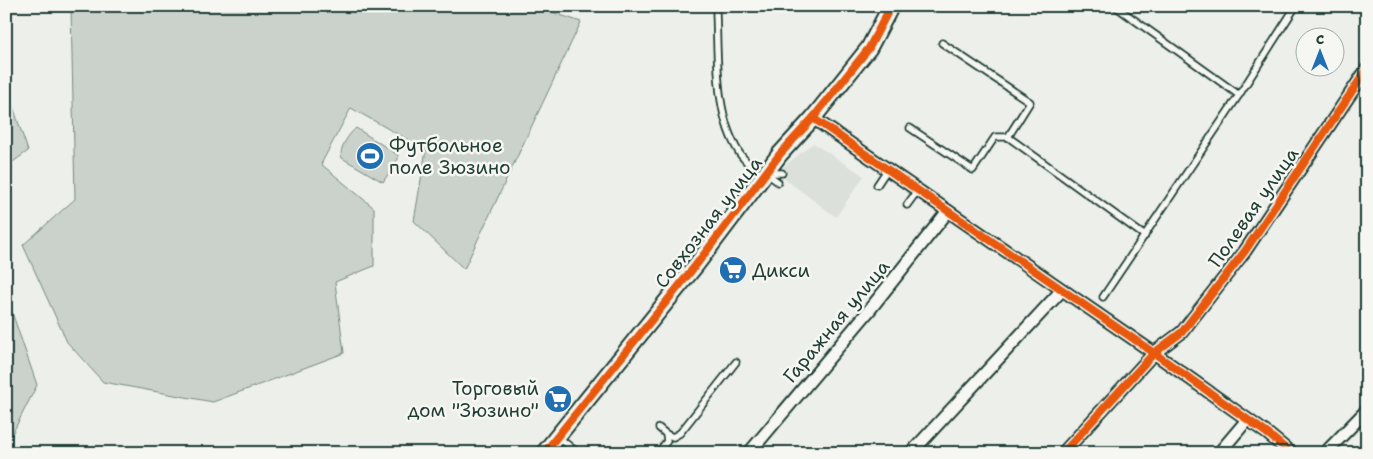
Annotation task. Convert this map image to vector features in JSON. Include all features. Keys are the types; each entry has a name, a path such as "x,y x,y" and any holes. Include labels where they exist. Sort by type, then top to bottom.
{"street":[{"name":"Совхозная улица","path":"544,453 769,178 780,154 813,118 869,48 891,6"},
{"name":"Полевая улица","path":"1063,453 1154,353 1182,332 1245,251 1367,69"},
{"path":"813,118 1154,353 1291,453"},
{"name":"Гаражная улица","path":"748,453 867,313 948,211"},
{"path":"911,453 1062,290"},
{"path":"1325,453 1367,410"},
{"path":"1219,453 1248,420"}],"lane":[{"path":"1115,6 1239,95"},
{"path":"1103,297 1239,95 1296,6"},
{"path":"716,11 719,76 724,117 730,136 741,155 769,178 782,173"},
{"path":"942,44 1030,102 1008,137"},
{"path":"910,128 972,170 995,137 1008,137 1145,236"},
{"path":"877,185 887,170"},
{"path":"907,205 918,190"},
{"path":"659,428 673,437 680,433 736,362"},
{"path":"658,453 667,441 666,434"},
{"path":"557,437 578,453"}],"shaded area":[{"path":"71,6 534,6 581,22 464,269 414,221 426,150 351,108 321,164 374,208 374,266 335,282 344,353 213,402 103,382 67,342 23,245 75,199"},
{"path":"6,86 28,151 6,167"},
{"name":"Футбольное поле Зюзино","path":"356,128 398,155 398,159 383,182 342,158 343,146"},
{"path":"813,143 864,176 836,217 782,177 781,169"},
{"path":"6,295 37,385 6,446"}],"cycle path":[{"path":"544,453 696,265 780,154 813,118 869,48 891,6"},
{"path":"1063,453 1154,353 1182,332 1245,251 1367,69"},
{"path":"813,118 1154,353 1268,434 1291,453"}],"place":[{"name":"Футбольное поле Зюзино","path":"370,156"},
{"name":"Дикси","path":"733,270"},
{"name":"Торговый дом \"Зюзино\"","path":"558,399"}]}
